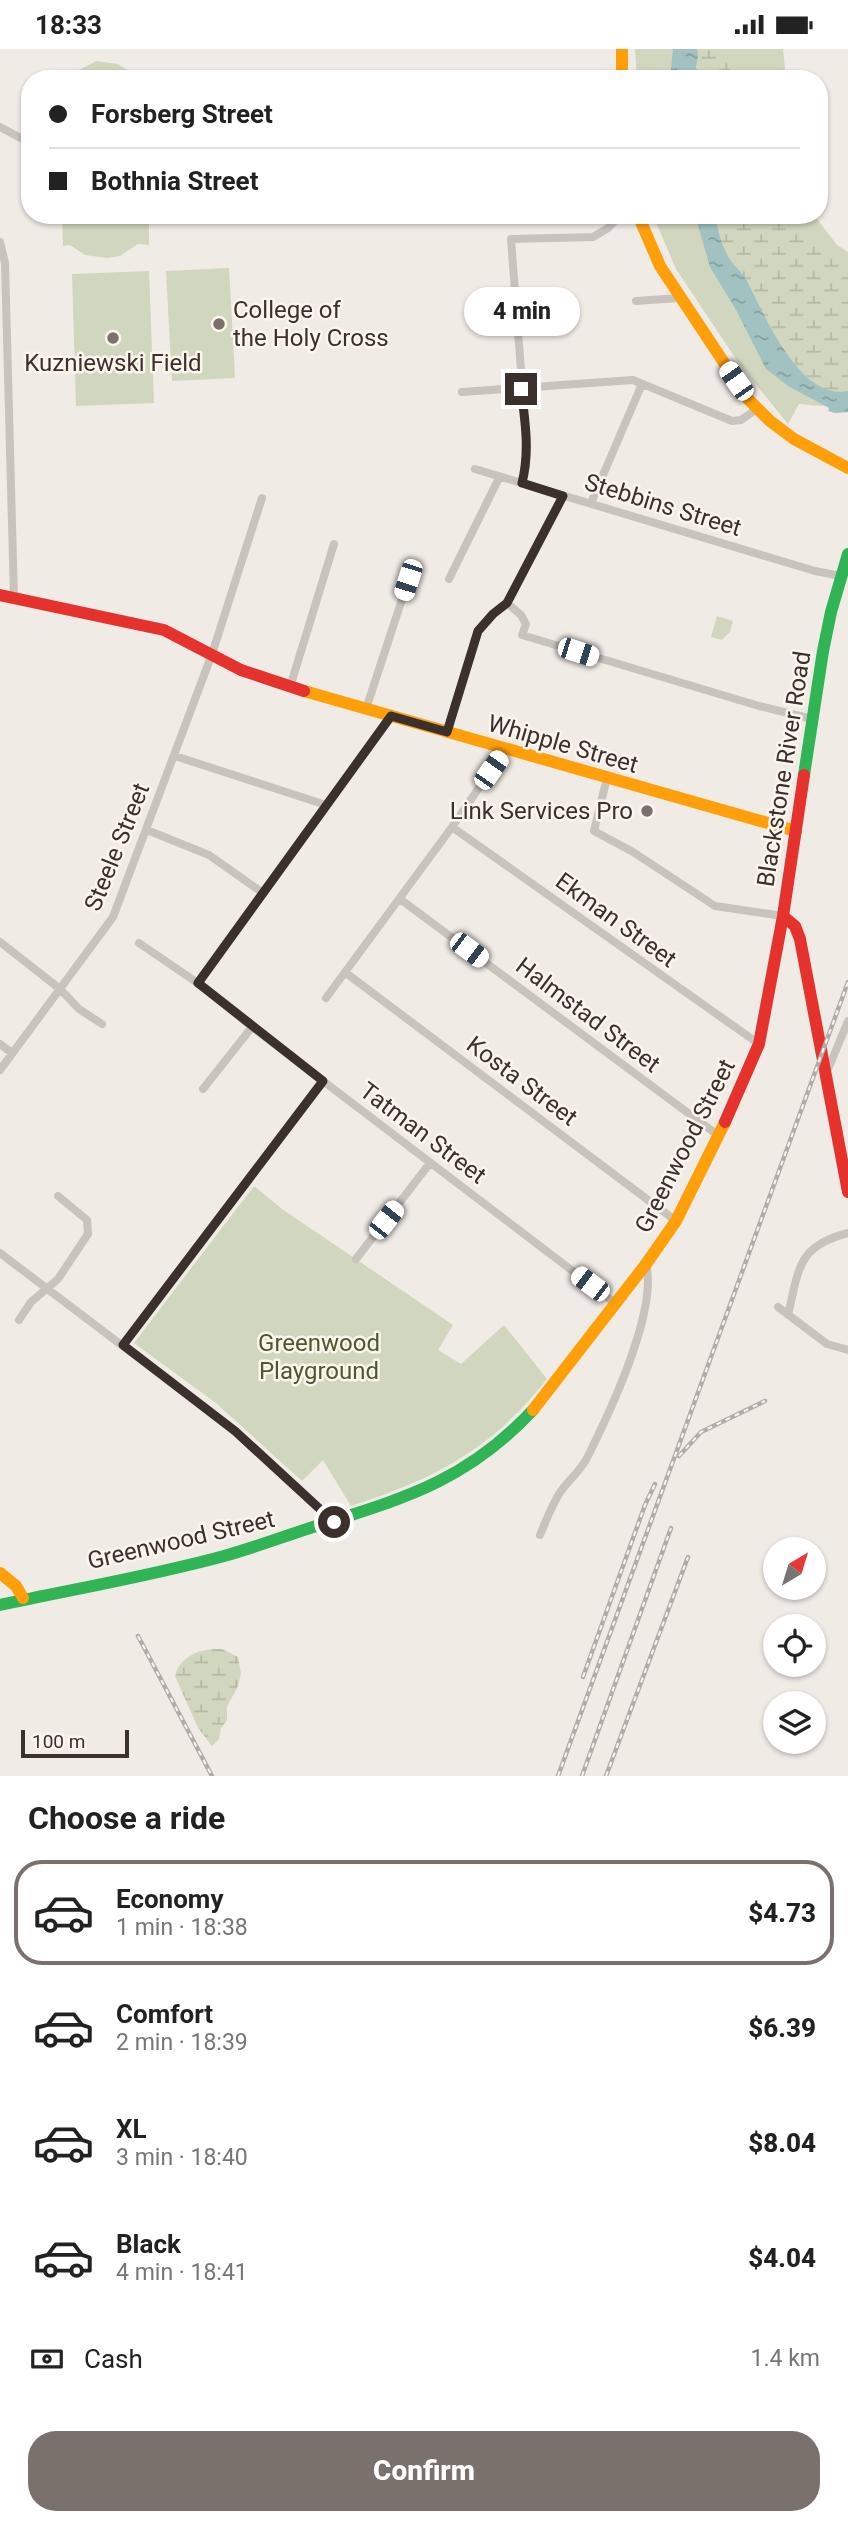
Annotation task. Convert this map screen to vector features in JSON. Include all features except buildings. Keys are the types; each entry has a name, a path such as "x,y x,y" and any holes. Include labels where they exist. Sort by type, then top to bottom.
{"main road":[{"path":"622,49 622,70"},
{"path":"642,224 660,266 757,409 801,444 848,468"},
{"name":"Blackstone River Road","path":"848,554 831,613 812,719 783,916 795,926 800,939 848,1192"},
{"name":"Whipple Street","path":"0,595 164,630 242,670 290,687 796,831"},
{"name":"Greenwood Street","path":"0,1605 223,1556 334,1522 425,1490 482,1457 514,1430 537,1405 616,1304 676,1221 719,1136 759,1044 783,916"},
{"path":"0,1573 16,1586 23,1598"}],"street":[{"path":"0,127 21,138"},
{"path":"522,483 527,449 511,239 593,237 612,224"},
{"path":"0,242 5,263 15,598"},
{"path":"636,301 680,297"},
{"path":"462,392 633,380 732,421 741,420 757,409"},
{"path":"591,503 642,384"},
{"name":"Stebbins Street","path":"475,470 842,576"},
{"path":"449,579 499,478"},
{"path":"447,732 478,631 507,603 563,496"},
{"name":"Steele Street","path":"0,1070 113,917 212,654 262,498"},
{"path":"290,687 334,544"},
{"path":"366,709 409,577"},
{"path":"507,603 521,615 526,624 522,635 759,706 812,719"},
{"path":"198,983 391,716"},
{"path":"326,998 505,750"},
{"path":"175,756 327,805"},
{"path":"607,778 593,831 633,852 715,907 783,916"},
{"name":"Ekman Street","path":"452,827 759,1044"},
{"path":"147,830 209,855 263,893"},
{"name":"Halmstad Street","path":"400,899 719,1136"},
{"path":"0,942 60,989 79,1009 102,1024"},
{"name":"Tatman Street","path":"139,943 198,983 616,1304"},
{"name":"Kosta Street","path":"346,973 676,1221"},
{"path":"825,1077 848,1021"},
{"path":"203,1089 252,1027"},
{"path":"0,1044 12,1053"},
{"path":"123,1345 323,1081"},
{"path":"356,1259 430,1163"},
{"path":"19,1320 31,1302 58,1279 89,1231 85,1219 58,1196"},
{"path":"788,1315 807,1254 821,1242 848,1233"},
{"path":"0,1253 235,1431 334,1522"},
{"path":"540,1535 560,1492 586,1461 627,1367 646,1300 646,1264"},
{"path":"778,1307 827,1344 848,1350"}],"green space":[{"path":"635,49 783,49 785,70 636,70"},
{"path":"697,49 727,49 730,70 696,70"},
{"path":"96,61 118,64 127,70 79,70"},
{"path":"62,224 149,224 149,245 138,244 120,256 107,258 85,255 70,245 63,246"},
{"path":"657,224 821,224 837,245 848,252 848,403 820,406 799,404 788,424 740,365 676,269"},
{"path":"717,224 793,224 848,264 848,391 830,391 814,383 799,370 774,334 746,279 730,260"},
{"path":"229,268 235,378 172,381 166,271"},
{"name":"Kuzniewski Field","path":"149,271 154,403 76,406 72,274"},
{"path":"717,616 733,621 730,632 722,640 711,637"},
{"name":"Greenwood Playground","path":"254,1186 282,1209 453,1325 438,1350 461,1364 504,1325 547,1379 505,1425 483,1443 460,1459 410,1484 351,1506 323,1460 302,1481 216,1403 134,1343"},
{"path":"222,1649 238,1657 241,1673 238,1686 227,1707 227,1720 221,1728 219,1739 212,1746 198,1728 175,1676 182,1663 193,1654"}],"water":[{"path":"673,49 697,49 696,70 671,70"},
{"path":"698,224 717,224 728,256 746,280 786,353 815,383 831,391 848,391 848,412 828,411 829,408 788,386 766,369 710,267"}],"railway":[{"path":"558,1776 848,982"},
{"path":"679,1456 701,1432 765,1401"},
{"path":"583,1677 655,1484"},
{"path":"582,1776 671,1528"},
{"path":"606,1776 688,1557"},
{"path":"138,1636 212,1776"}],"traffic: fast":[{"path":"804,775 823,651 848,554"},
{"path":"0,1605 224,1556 374,1508 457,1472 508,1435 533,1410"}],"traffic: slow":[{"path":"622,49 622,70"},
{"path":"642,224 660,266 748,399 770,421 794,439 848,468"},
{"path":"304,691 796,831"},
{"path":"533,1410 676,1221 725,1122"},
{"path":"0,1573 16,1586 23,1598"}],"traffic: jam":[{"path":"0,595 164,630 241,670 304,691"},
{"path":"725,1122 759,1044 783,916 804,775"},
{"path":"783,916 795,926 800,939 848,1192"}],"place":[{"name":"College of the Holy Cross","path":"219,324"},
{"name":"Kuzniewski Field","path":"113,338"},
{"name":"Link Services Pro","path":"647,811"}],"route":[{"path":"334,1522 235,1431 123,1345 323,1081 198,983 391,716 447,732 478,631 507,603 563,496 522,483 527,449 521,389"}]}
